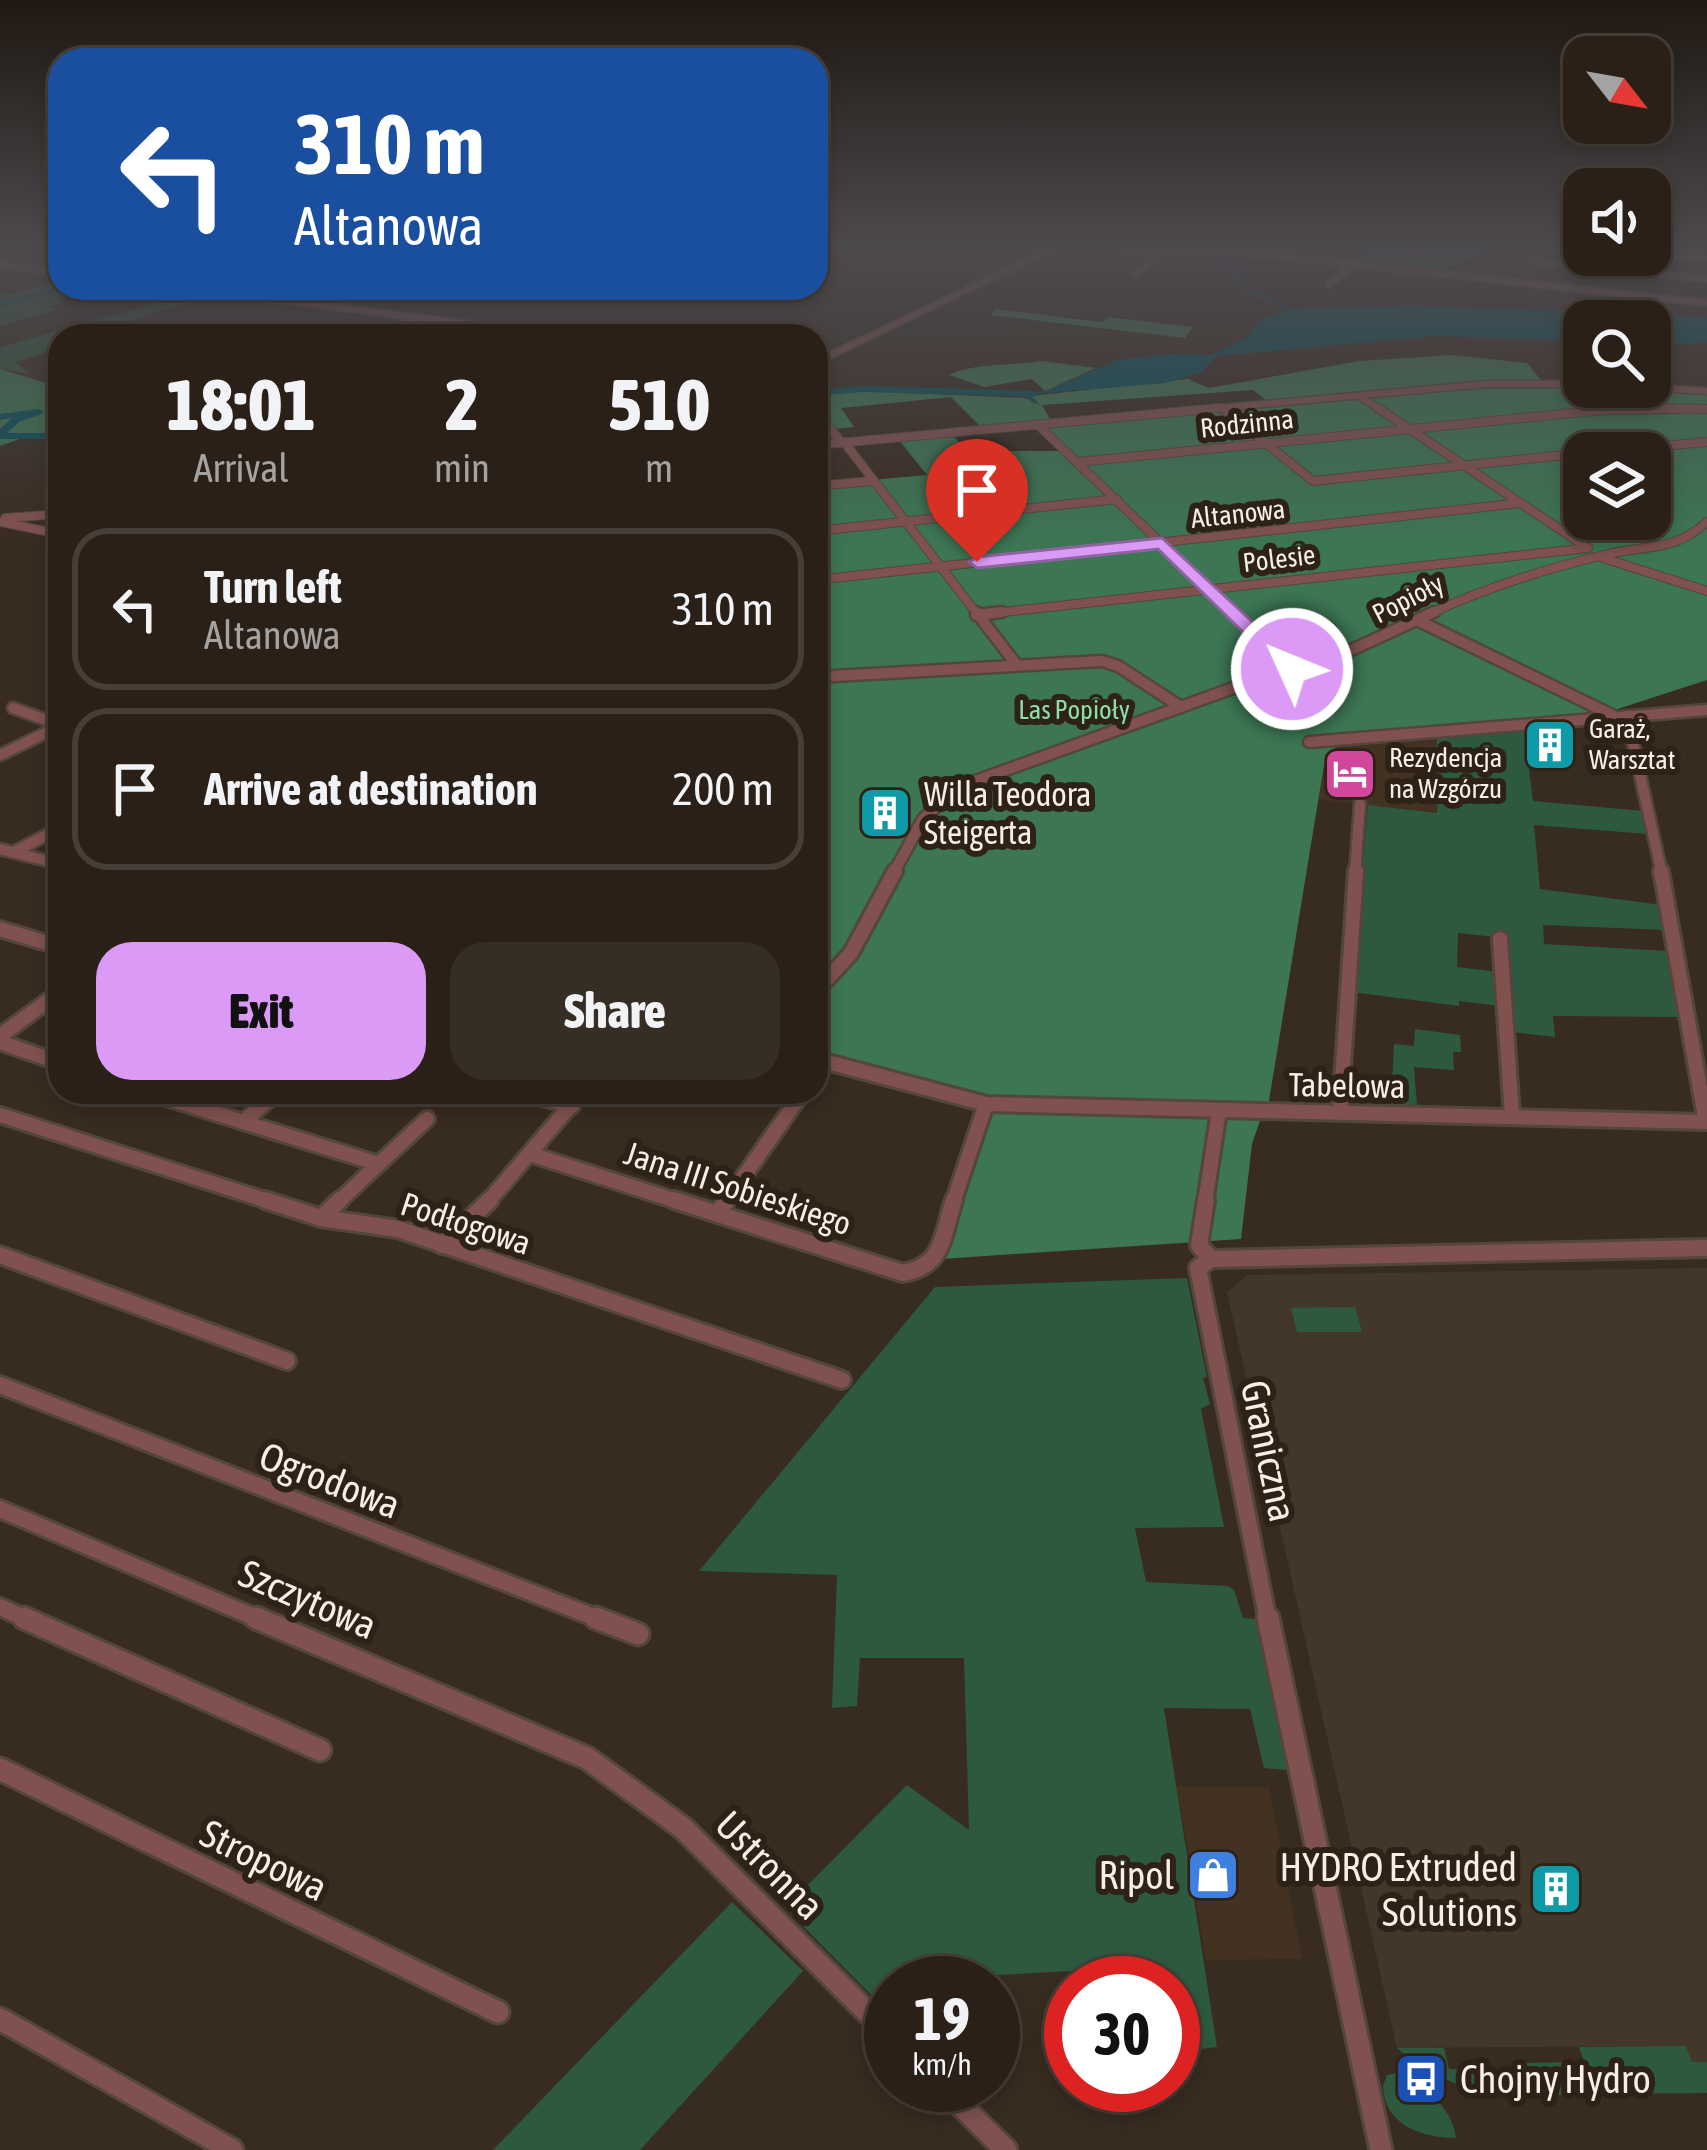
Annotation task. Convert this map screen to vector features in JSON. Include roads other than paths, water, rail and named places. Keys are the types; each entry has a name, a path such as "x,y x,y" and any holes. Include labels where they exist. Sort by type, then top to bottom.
{"street":[{"path":"828,443 1504,383 1563,384"},
{"path":"1671,389 1707,391"},
{"path":"1359,396 1599,556 1707,591"},
{"path":"1222,408 1313,481 1563,455"},
{"name":"Rodzinna","path":"1078,462 1626,408 1707,409"},
{"path":"828,424 1016,664"},
{"path":"1038,425 1292,669"},
{"path":"1689,442 1707,452"},
{"path":"1671,444 1707,442"},
{"path":"828,485 872,481"},
{"path":"828,530 1117,500"},
{"name":"Altanowa","path":"828,579 1521,503"},
{"path":"0,521 48,515"},
{"path":"0,521 48,531"},
{"name":"Popioły","path":"828,978 851,953 923,819 956,788 1371,644 1471,595 1599,556 1683,543 1707,522"},
{"name":"Polesie","path":"976,615 1588,548"},
{"path":"1418,620 1622,717"},
{"path":"828,676 1102,661 1118,666 1181,707"},
{"path":"14,708 48,721"},
{"path":"1309,742 1707,710"},
{"path":"1622,717 1666,892 1707,1122"},
{"path":"0,755 48,732"},
{"path":"1340,1112 1360,804"},
{"path":"7,851 48,833"},
{"path":"7,851 48,861"},
{"path":"0,929 48,943"},
{"path":"1500,939 1512,1116"},
{"path":"0,1039 48,1001"},
{"path":"0,1039 48,1058"},
{"name":"Tabelowa","path":"828,1067 986,1104 1707,1122"},
{"path":"185,1104 380,1164"},
{"path":"243,1122 263,1104"},
{"path":"442,1245 484,1209 572,1104"},
{"path":"718,1213 795,1104"},
{"name":"Jana III Sobieskiego","path":"533,1155 903,1273 925,1269 934,1259 986,1104"},
{"path":"1219,1110 1199,1245 1211,1259 1707,1247"},
{"name":"Podłogowa","path":"0,1115 321,1218 376,1225 442,1245 842,1380"},
{"path":"321,1218 427,1119"},
{"path":"0,1255 287,1361"},
{"name":"Graniczna","path":"1211,1259 1196,1274 1381,2150"},
{"name":"Ogrodowa","path":"0,1384 638,1634"},
{"name":"Szczytowa","path":"0,1509 587,1757"},
{"path":"0,1607 320,1750"},
{"name":"Ustronna","path":"587,1757 683,1828 864,2009"},
{"name":"Stropowa","path":"0,1769 206,1874 498,2012"},
{"path":"0,2020 232,2150"},
{"path":"967,2112 1006,2150"}],"water":[{"path":"1289,349 1216,356 1202,372 1165,383 1009,396 1045,391 1118,360"}],"waterway":[{"path":"828,392 1033,394"},
{"path":"1028,396 1034,402"},
{"path":"0,417 39,412 16,420 0,434"},
{"path":"0,436 48,436"}],"place":[{"name":"Garaż, Warsztat","path":"1550,745"},
{"name":"Rezydencja na Wzgórzu","path":"1350,774"},
{"name":"Willa Teodora Steigerta","path":"885,813"},
{"name":"Ripol","path":"1213,1875"},
{"name":"HYDRO Extruded Solutions","path":"1556,1889"},
{"name":"Chojny Hydro","path":"1421,2079"}],"park label":[{"name":"Las Popioły","path":"1074,710"}]}
